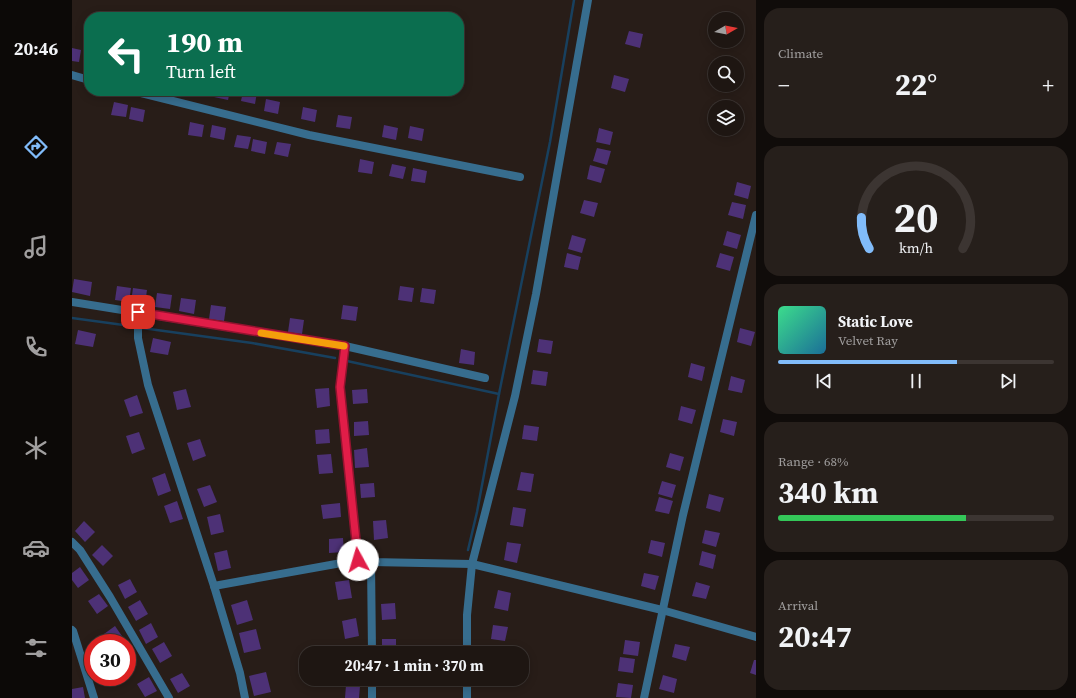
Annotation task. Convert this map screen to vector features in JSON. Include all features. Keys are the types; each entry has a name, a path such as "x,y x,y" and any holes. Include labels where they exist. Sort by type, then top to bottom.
{"street":[{"path":"467,646 467,615 472,564 515,396 536,294 588,0"},
{"path":"72,75 84,79"},
{"path":"153,96 309,134 520,177"},
{"path":"644,698 685,507 756,216"},
{"path":"72,302 345,346 485,378"},
{"path":"138,312 138,338 148,385 214,586 246,698"},
{"path":"345,346 340,387 358,560"},
{"path":"72,542 80,550 110,597 169,698"},
{"path":"214,586 358,560 371,562 472,564 662,610 756,637"},
{"path":"371,562 372,646"},
{"path":"72,630 94,698"},
{"path":"372,686 372,698"},
{"path":"467,686 467,698"}],"building":[{"path":"629,31 643,34 640,48 625,44"},
{"path":"72,48 81,50 79,62 72,61"},
{"path":"614,75 629,79 625,92 611,88"},
{"path":"214,96 229,96 228,100"},
{"path":"242,96 256,96 255,104 241,101"},
{"path":"266,99 280,102 278,114 264,111"},
{"path":"114,102 128,105 126,117 111,115"},
{"path":"131,107 145,110 143,122 129,119"},
{"path":"303,107 317,110 315,122 301,119"},
{"path":"338,115 352,117 350,129 336,127"},
{"path":"190,122 204,125 202,137 188,135"},
{"path":"212,125 226,128 224,140 210,137"},
{"path":"384,125 398,128 396,140 382,137"},
{"path":"410,126 424,129 422,141 408,138"},
{"path":"599,128 613,132 610,145 596,142"},
{"path":"237,135 251,137 248,149 234,147"},
{"path":"253,139 267,142 265,154 251,151"},
{"path":"277,142 291,144 288,157 274,154"},
{"path":"597,148 611,151 607,165 593,161"},
{"path":"360,159 374,162 372,174 358,172"},
{"path":"392,164 406,167 403,179 389,176"},
{"path":"590,165 605,169 601,183 587,179"},
{"path":"413,168 427,171 425,183 411,181"},
{"path":"737,182 751,186 748,199 734,195"},
{"path":"584,200 598,203 594,217 580,213"},
{"path":"732,202 746,205 743,219 728,215"},
{"path":"727,231 741,235 737,249 723,245"},
{"path":"572,235 586,239 582,253 568,249"},
{"path":"567,253 581,257 578,270 564,267"},
{"path":"720,253 734,257 730,271 716,267"},
{"path":"74,279 92,282 90,296 72,292"},
{"path":"117,286 131,288 129,302 115,300"},
{"path":"400,286 414,288 412,302 398,300"},
{"path":"133,288 147,290 145,304 131,302"},
{"path":"422,288 436,290 434,304 420,302"},
{"path":"157,293 172,295 170,309 155,307"},
{"path":"181,298 196,300 194,314 179,311"},
{"path":"211,305 226,307 224,321 209,319"},
{"path":"343,305 358,307 356,321 341,319"},
{"path":"290,318 304,320 302,334 288,332"},
{"path":"740,328 755,332 751,346 737,342"},
{"path":"78,330 96,334 93,347 75,344"},
{"path":"153,338 171,342 168,355 150,352"},
{"path":"539,339 553,341 551,354 537,352"},
{"path":"461,349 475,352 474,365 459,363"},
{"path":"691,363 705,367 702,381 688,377"},
{"path":"533,370 548,372 546,386 531,384"},
{"path":"731,376 745,380 742,393 728,390"},
{"path":"329,388 330,406 317,408 315,389"},
{"path":"186,389 191,407 177,410 173,392"},
{"path":"367,389 368,403 353,404 352,390"},
{"path":"137,395 143,413 130,417 124,400"},
{"path":"681,406 696,410 692,424 678,420"},
{"path":"723,419 737,422 734,436 720,432"},
{"path":"368,421 369,435 354,436 354,422"},
{"path":"524,425 539,427 537,441 522,439"},
{"path":"329,429 330,443 316,444 315,430"},
{"path":"139,432 145,449 132,454 126,436"},
{"path":"200,439 206,456 193,461 187,443"},
{"path":"367,448 369,467 355,468 354,450"},
{"path":"670,453 684,457 680,471 666,467"},
{"path":"331,454 333,473 319,474 317,455"},
{"path":"521,472 534,474 531,492 517,490"},
{"path":"165,473 171,491 158,496 152,478"},
{"path":"662,481 676,485 672,498 658,494"},
{"path":"374,483 375,497 361,498 360,484"},
{"path":"210,485 217,502 204,507 197,489"},
{"path":"709,494 724,498 720,512 706,508"},
{"path":"659,497 673,501 669,514 655,511"},
{"path":"177,501 183,519 170,523 164,506"},
{"path":"340,503 341,517 323,519 321,505"},
{"path":"513,507 526,509 523,527 510,525"},
{"path":"220,514 224,532 211,535 207,517"},
{"path":"386,520 388,538 374,540 373,521"},
{"path":"84,521 95,532 85,542 75,531"},
{"path":"705,530 720,533 716,547 702,543"},
{"path":"343,538 344,552 329,553 329,539"},
{"path":"651,540 665,543 662,557 648,553"},
{"path":"507,542 521,544 517,563 504,560"},
{"path":"102,545 113,556 103,566 92,555"},
{"path":"227,550 231,568 218,571 214,553"},
{"path":"702,551 716,555 713,569 699,565"},
{"path":"80,567 89,580 78,588 72,580 72,573"},
{"path":"644,573 659,576 655,590 641,586"},
{"path":"130,579 137,592 125,599 118,585"},
{"path":"349,580 352,598 338,600 335,582"},
{"path":"696,582 710,586 706,599 692,596"},
{"path":"498,590 511,593 508,611 494,608"},
{"path":"99,594 108,606 97,614 88,601"},
{"path":"140,600 148,614 136,621 128,607"},
{"path":"247,600 253,620 237,625 231,605"},
{"path":"395,603 396,619 382,620 381,604"},
{"path":"356,618 359,636 345,639 342,621"},
{"path":"151,623 158,637 146,644 139,630"},
{"path":"493,625 508,627 505,641 491,639"},
{"path":"115,626 121,634 104,634"},
{"path":"256,629 261,649 244,653 239,633"},
{"path":"382,639 396,639 396,646 382,646"},
{"path":"625,640 640,642 638,656 623,654"},
{"path":"164,642 172,656 160,663 152,649"},
{"path":"675,644 690,647 686,661 672,657"},
{"path":"620,657 635,659 633,673 618,671"},
{"path":"754,660 756,660 756,675 750,673"},
{"path":"266,672 271,692 254,696 249,676"},
{"path":"182,673 190,686 178,693 170,679"},
{"path":"663,675 677,679 674,693 659,689"},
{"path":"149,677 157,691 145,697 137,684"},
{"path":"618,683 633,685 631,698 616,697"},
{"path":"346,686 360,686 359,698 345,698"},
{"path":"83,687 85,698 72,698 72,689"}],"waterway":[{"path":"468,550 477,512 499,394 550,142 574,0"},
{"path":"72,318 131,326"},
{"path":"142,328 252,343 335,358"},
{"path":"347,361 499,394"}],"slow traffic":[{"path":"261,333 344,346"}],"route":[{"path":"138,312 345,346 340,387 358,560"}]}
